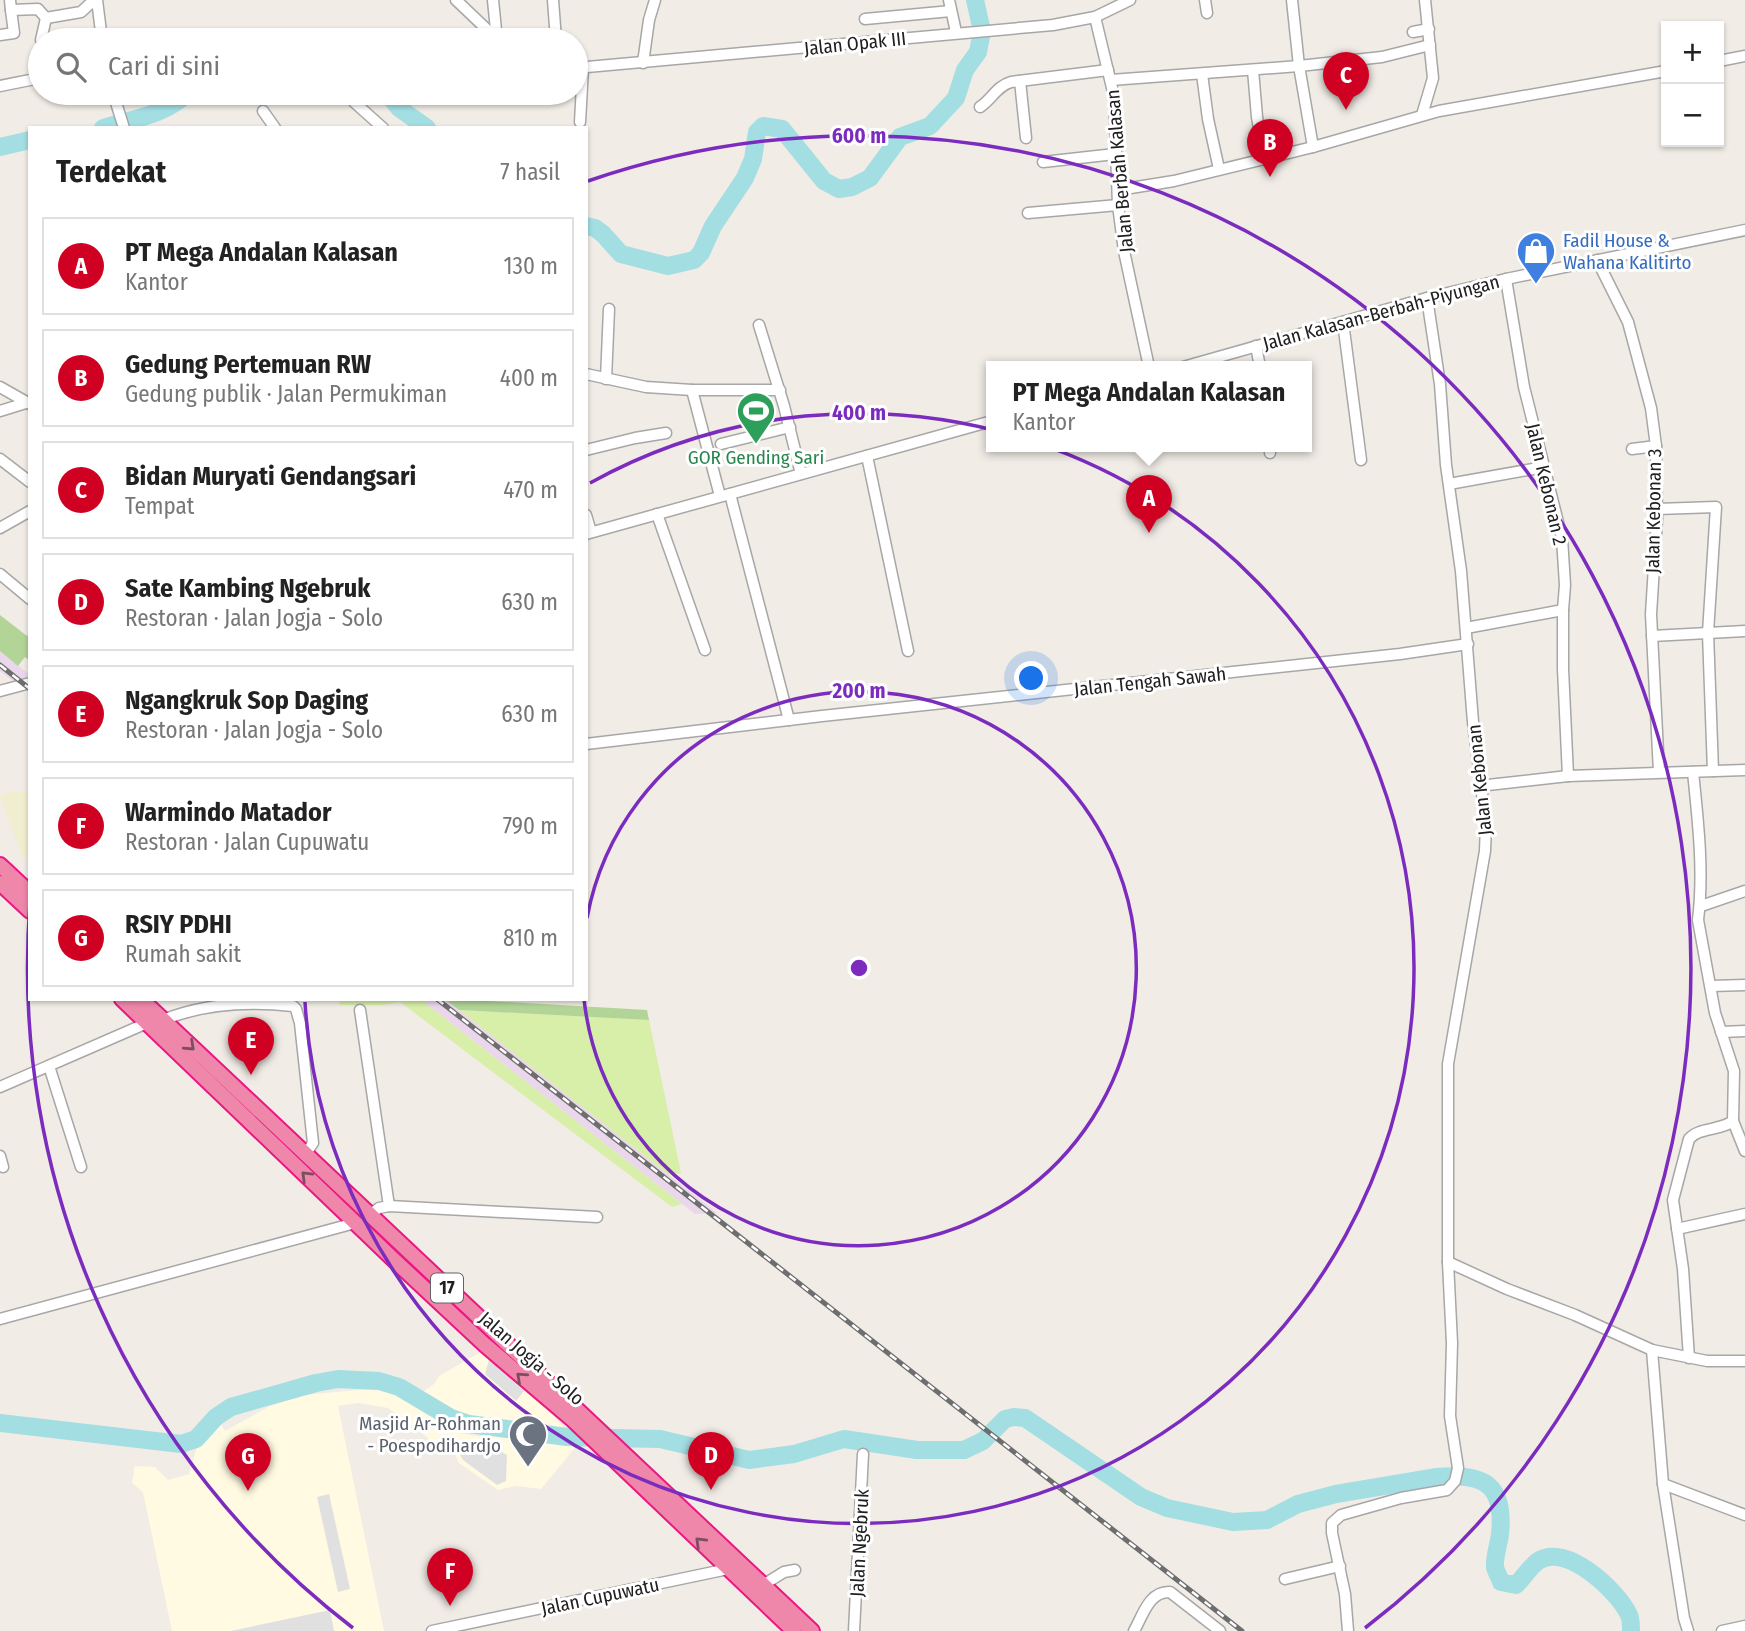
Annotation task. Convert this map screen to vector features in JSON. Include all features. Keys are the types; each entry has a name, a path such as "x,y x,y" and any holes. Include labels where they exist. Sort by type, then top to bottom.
{"highway":[{"path":"0,865 28,891"},
{"path":"0,883 28,909"},
{"name":"Jalan Jogja - Solo","path":"124,1001 393,1259 573,1420 728,1569 791,1622 812,1631"},
{"name":"Jalan Jogja - Solo","path":"143,1001 763,1585 791,1622"},
{"path":"393,1259 403,1247"}],"street":[{"path":"46,18 81,12 95,0"},
{"path":"95,0 100,28"},
{"path":"456,0 485,28"},
{"path":"495,0 497,28"},
{"path":"553,0 555,28"},
{"path":"643,63 649,20 655,0"},
{"name":"Jalan Opak III","path":"588,67 1052,24 1095,17 1130,0"},
{"path":"1205,0 1207,13"},
{"path":"1292,0 1299,66 1313,147"},
{"path":"1422,115 1433,78 1424,0"},
{"path":"0,35 14,33 10,5 31,5 40,10 46,18 44,28"},
{"path":"866,19 950,5 960,32"},
{"name":"Jalan Berbah Kalasan","path":"1095,17 1114,96 1118,205 1124,251 1148,361"},
{"path":"1413,32 1429,29"},
{"path":"980,107 988,102 999,86 1020,81 1109,75 1202,74 1299,66 1382,57 1430,45"},
{"path":"1724,60 1745,56"},
{"path":"1253,70 1264,159"},
{"path":"1118,190 1174,181 1313,147 1422,115 1661,72"},
{"path":"1202,74 1208,120 1219,169"},
{"path":"0,86 28,80"},
{"path":"1020,81 1026,138"},
{"path":"117,105 122,122"},
{"path":"356,105 381,126"},
{"path":"580,105 580,122"},
{"path":"263,111 274,126"},
{"path":"1043,162 1115,154"},
{"path":"1028,213 1118,205"},
{"name":"Jalan Kalasan-Berbah-Piyungan","path":"1204,361 1427,298 1745,230"},
{"name":"Jalan Kebonan 3","path":"1597,260 1628,322 1651,408 1656,446 1657,509 1651,595 1659,772"},
{"name":"Jalan Kebonan 2","path":"1506,279 1524,387 1562,538 1566,585 1563,610 1568,776"},
{"name":"Jalan Kebonan","path":"1340,1566 1331,1527 1337,1517 1401,1498 1447,1490 1455,1481 1458,1468 1450,1416 1452,1343 1448,1262 1448,1064 1485,851 1486,825 1479,786 1461,571 1449,484 1440,384 1427,298"},
{"path":"606,379 609,310"},
{"path":"1343,322 1361,460"},
{"path":"759,325 780,390 801,474"},
{"path":"1256,346 1259,361"},
{"path":"588,374 646,387 780,390"},
{"path":"0,387 28,402"},
{"path":"692,390 789,720"},
{"path":"0,411 28,403"},
{"path":"589,533 986,423"},
{"path":"721,444 790,427"},
{"path":"588,450 666,433"},
{"path":"1632,449 1656,446"},
{"path":"867,456 908,651"},
{"path":"0,459 28,480"},
{"path":"1449,484 1544,467"},
{"path":"1657,509 1716,507 1708,633 1713,771"},
{"path":"0,528 28,512"},
{"path":"657,514 705,650"},
{"path":"0,574 28,597"},
{"path":"1466,628 1563,610"},
{"path":"1652,636 1745,631"},
{"name":"Jalan Tengah Sawah","path":"588,744 1400,654 1468,644"},
{"path":"0,691 28,684"},
{"path":"1479,786 1568,776 1745,770"},
{"path":"1693,772 1700,849 1701,906 1698,920 1715,1013 1734,1070 1732,1121 1745,1151"},
{"path":"1701,906 1745,891"},
{"path":"1711,986 1745,985"},
{"path":"163,1020 223,1004 265,1003 293,1006 296,1009 313,1143 305,1155"},
{"path":"360,1010 389,1206"},
{"path":"0,1087 146,1023"},
{"path":"1721,1032 1745,1031"},
{"path":"49,1066 81,1167"},
{"path":"1689,1359 1684,1281 1673,1200 1689,1139 1696,1133 1723,1127 1732,1121"},
{"path":"0,1156 3,1167"},
{"path":"369,1215 379,1208 389,1206 597,1217"},
{"path":"1677,1229 1745,1214"},
{"path":"0,1319 355,1223"},
{"path":"1448,1262 1651,1350 1689,1359 1745,1361"},
{"path":"1651,1350 1663,1484 1688,1631"},
{"name":"Jalan Ngebruk","path":"854,1631 863,1454"},
{"path":"1663,1484 1745,1515"},
{"path":"1285,1579 1340,1566 1348,1612 1348,1631"},
{"name":"Jalan Cupuwatu","path":"432,1631 728,1569"},
{"path":"763,1585 784,1572 795,1570"},
{"path":"1134,1631 1153,1597 1164,1592 1170,1592 1220,1631"},
{"path":"1722,1631 1745,1626"}],"shaded area":[{"path":"0,651 28,673 28,678 14,682 0,671"},
{"path":"28,791 28,857 23,858 0,796"},
{"path":"423,1001 448,1001 717,1213 695,1214"},
{"path":"486,1349 529,1388 578,1444 541,1489 516,1486 498,1490 459,1463 453,1450 444,1450 388,1408 359,1403 338,1406 384,1631 172,1631 143,1492 132,1483 135,1466 155,1467 168,1480 189,1474 196,1450 219,1421 225,1431 270,1406 304,1395 347,1391 377,1389 406,1399 457,1433 491,1438 494,1426 464,1421 429,1403 420,1394 434,1384 439,1376"},
{"path":"489,1360 524,1391 516,1401 485,1374"},
{"path":"460,1445 493,1447 507,1455 506,1481 497,1485 463,1460 458,1451"},
{"path":"329,1494 350,1589 338,1592 317,1497"},
{"path":"330,1610 334,1631 231,1631"}],"green space":[{"path":"0,615 28,635 28,659 25,657 18,666 0,651"},
{"path":"339,1001 423,1001 682,1204 672,1207 400,1002 340,1005"},
{"path":"447,1001 647,1010 649,1020 459,1010"},
{"path":"459,1010 649,1020 681,1173 669,1175"}],"waterway":[{"path":"588,226 603,234 621,254 668,266 694,260 701,253 713,226 745,178 753,159 757,132 763,126 782,129 824,181 839,189 852,187 870,178 900,137 930,126 956,98 965,70 978,52 982,31 975,0"},
{"path":"110,126 172,105"},
{"path":"397,105 424,126"},
{"path":"0,147 28,140"},
{"path":"0,1423 181,1444 196,1439 216,1417 231,1407 338,1379 379,1381 399,1387 451,1418 469,1424 567,1437 660,1439 749,1460 794,1454 844,1439 917,1450 964,1450 983,1441 1005,1419 1025,1418 1141,1497 1167,1508 1233,1522 1267,1520 1298,1504 1336,1494 1437,1477 1453,1476 1479,1480 1495,1493 1499,1503 1500,1534 1495,1563 1501,1582 1516,1585 1532,1566 1549,1557 1576,1563 1603,1582 1623,1605 1631,1621 1631,1631"}],"railway":[{"path":"0,665 28,687"},
{"path":"440,1001 1242,1631"}],"place":[{"name":"Bidan Muryati Gendangsari","path":"1346,110"},
{"name":"Gedung Pertemuan RW","path":"1270,177"},
{"name":"Fadil House & Wahana Kalitirto","path":"1536,285"},
{"name":"GOR Gending Sari","path":"756,445"},
{"name":"PT Mega Andalan Kalasan","path":"1149,533"},
{"name":"Ngangkruk Sop Daging","path":"251,1075"},
{"name":"Masjid Ar-Rohman - Poespodihardjo","path":"528,1468"},
{"name":"Sate Kambing Ngebruk","path":"711,1490"},
{"name":"RSIY PDHI","path":"248,1491"},
{"name":"Warmindo Matador","path":"450,1606"}]}
